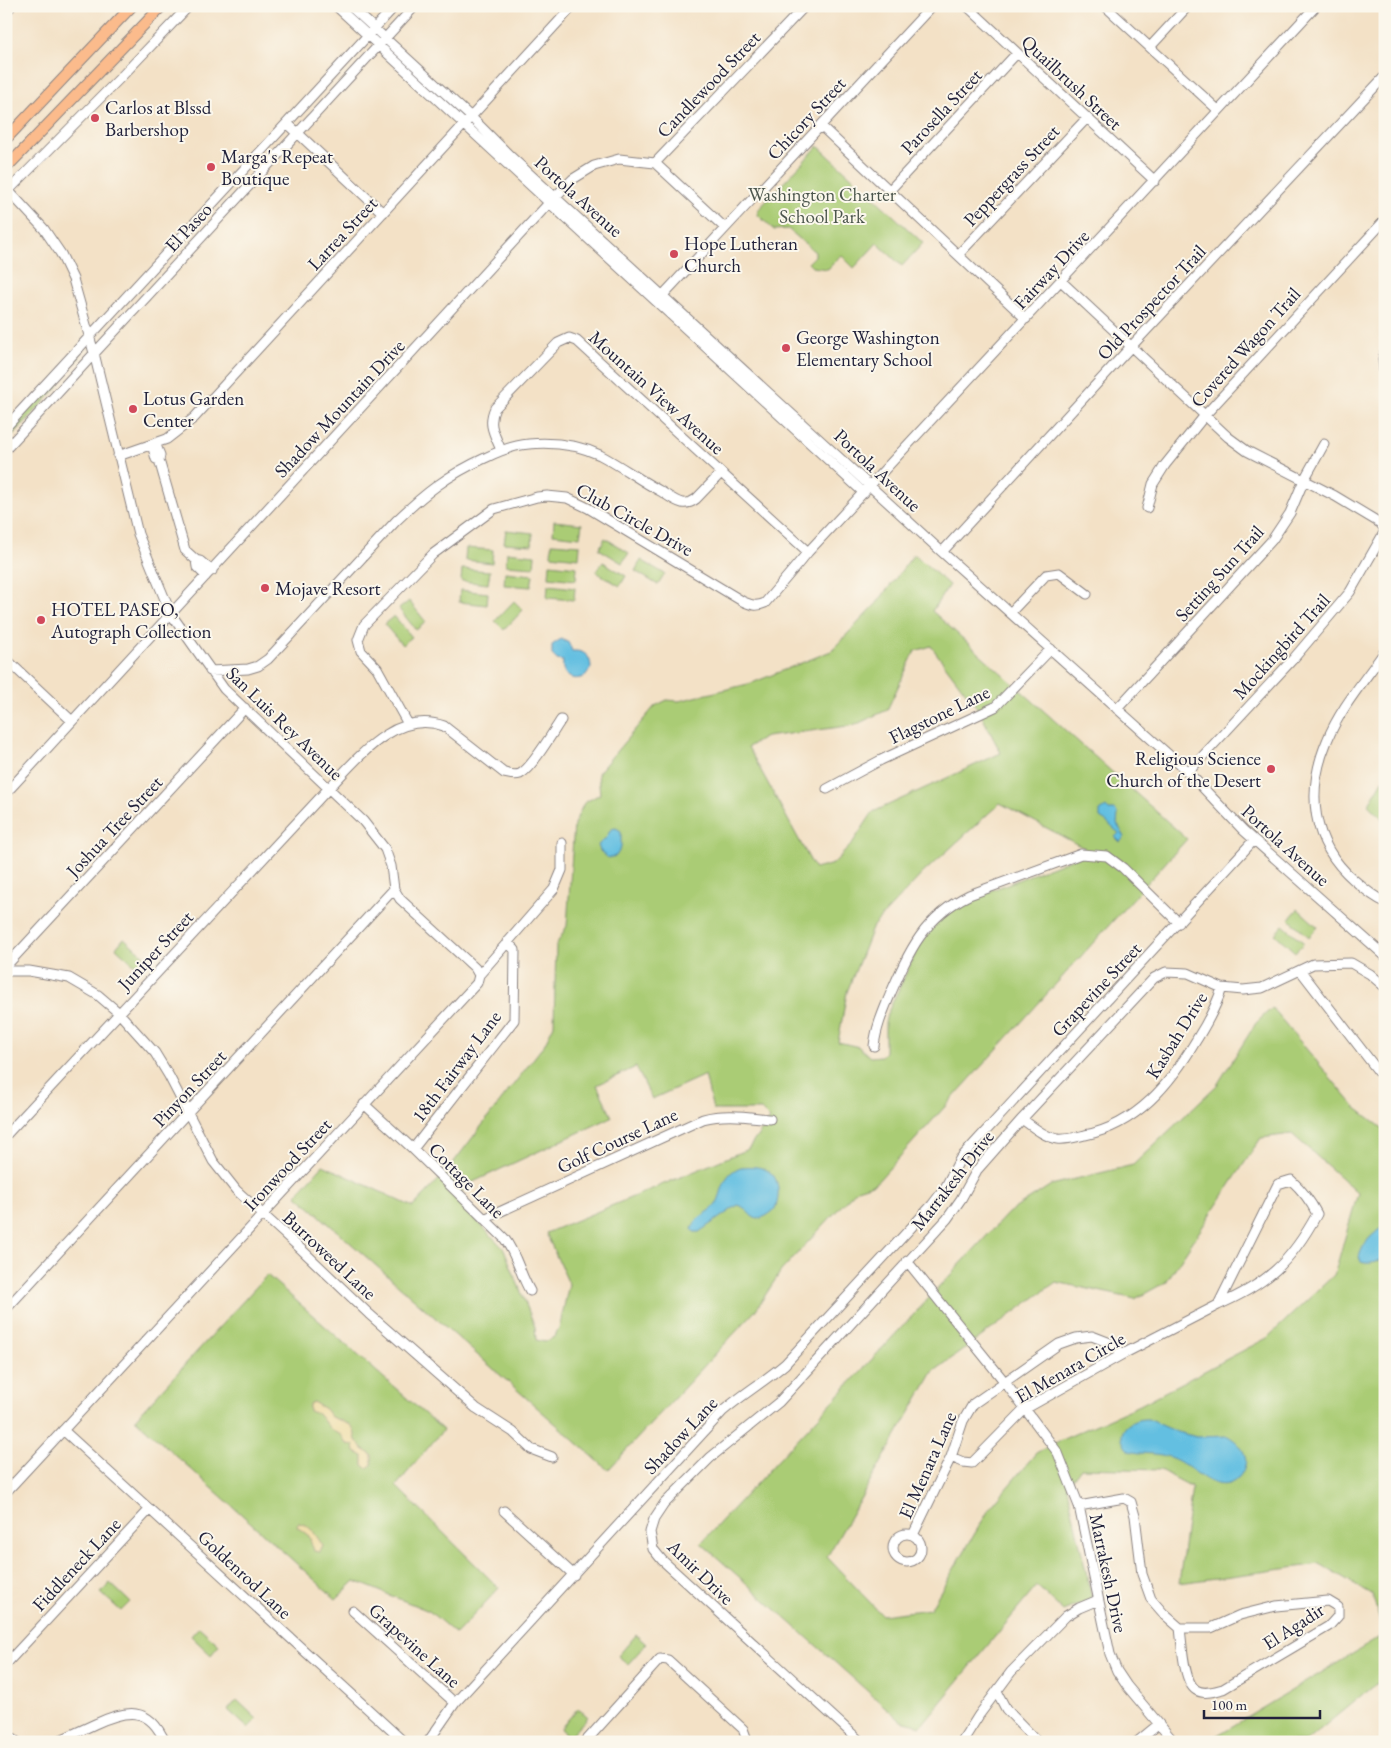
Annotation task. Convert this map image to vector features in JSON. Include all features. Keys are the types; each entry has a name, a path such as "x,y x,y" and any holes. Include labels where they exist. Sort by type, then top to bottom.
{"main road":[{"path":"6,138 132,6"},
{"path":"6,168 162,6"}],"street":[{"path":"6,12 11,6"},
{"path":"7,191 189,6"},
{"name":"Portola Avenue","path":"336,6 370,34 381,40 423,72 471,117 552,200 864,493"},
{"path":"342,6 370,34"},
{"name":"Portola Avenue","path":"350,6 370,34"},
{"name":"El Paseo","path":"6,427 395,6"},
{"name":"El Paseo","path":"6,449 414,6"},
{"name":"Larrea Street","path":"118,456 167,439 194,418 573,6"},
{"name":"Candlewood Street","path":"655,163 804,6"},
{"name":"Chicory Street","path":"664,295 932,6"},
{"name":"Quailbrush Street","path":"966,6 1155,180"},
{"path":"1105,6 1218,110"},
{"path":"1150,47 1188,6"},
{"name":"Fairway Drive","path":"808,552 1316,6"},
{"name":"Portola Avenue","path":"381,40 464,124 664,295 942,552 1188,772 1254,840 1385,956"},
{"name":"Parosella Street","path":"888,191 1017,53"},
{"name":"Old Prospector Trail","path":"942,552 1131,346 1385,76"},
{"name":"Peppergrass Street","path":"958,255 1086,118"},
{"path":"287,123 382,213"},
{"path":"821,126 1026,319"},
{"name":"Shadow Mountain Drive","path":"6,793 573,179 594,166 619,159 655,163"},
{"path":"655,163 725,228"},
{"name":"San Luis Rey Avenue","path":"7,191 44,229 61,254 73,279 90,336 138,534 172,614 224,689 363,821 385,849 391,866 394,889"},
{"name":"Covered Wagon Trail","path":"1147,508 1153,484 1165,465 1206,414 1385,220"},
{"name":"Mockingbird Trail","path":"1061,281 1206,414 1228,437 1248,451 1335,496 1380,523 1385,530 1350,592 1294,658 1188,772"},
{"name":"Mountain View Avenue","path":"501,450 491,425 491,416 496,408 558,343 569,338 577,341 808,552"},
{"path":"1385,352 1383,359 1385,384"},
{"path":"154,444 156,458 159,460 185,550 196,560 197,567 209,573"},
{"path":"210,671 258,666 268,659 418,499 440,482 462,469 501,450 528,444 577,447 599,455 656,489 684,503 696,499 721,473"},
{"name":"Setting Sun Trail","path":"1117,709 1272,540 1290,513 1304,480 1324,444"},
{"name":"Club Circle Drive","path":"408,724 377,668 361,651 358,640 364,625 433,554 494,509 537,497 560,496 567,498 588,508 752,605 765,603 808,552"},
{"path":"1011,612 1046,575 1059,573 1087,594"},
{"name":"Flagstone Lane","path":"827,789 881,760 995,707 1051,649"},
{"path":"1385,651 1339,717 1327,740 1319,765 1315,802 1317,820 1322,836 1333,858 1347,875 1385,902"},
{"path":"6,659 72,721"},
{"name":"Joshua Tree Street","path":"6,966 245,708"},
{"path":"408,724 420,721 433,722 444,726 504,773 512,775 520,774 529,766 561,720"},
{"name":"Juniper Street","path":"6,1135 361,755 378,741 408,724"},
{"name":"Grapevine Street","path":"960,1159 1254,840"},
{"name":"Ironwood Street","path":"6,1492 477,983 479,976 554,889 562,870 562,843"},
{"path":"874,1046 875,1032 908,955 920,934 945,909 969,895 1081,854 1107,856 1123,868 1179,923"},
{"path":"394,889 400,899 475,968 479,976"},
{"name":"Pinyon Street","path":"6,1309 394,889"},
{"name":"18th Fairway Lane","path":"413,1149 514,1020 515,950 507,942"},
{"name":"Marrakesh Drive","path":"1174,1742 1116,1672 1110,1654 1079,1506 1058,1453 1004,1381 907,1261 947,1219 978,1170 1022,1118 1154,978 1166,972 1188,974 1222,988 1243,990 1262,988 1313,964 1351,963 1370,974 1385,987"},
{"path":"1300,970 1385,1080"},
{"name":"Burroweed Lane","path":"6,971 29,971 69,978 98,995 119,1013 155,1054 169,1076 219,1170 236,1190 369,1314 476,1408 513,1432 531,1449 552,1457"},
{"name":"Kasbah Drive","path":"1022,1118 1037,1130 1061,1139 1096,1133 1119,1124 1155,1097 1167,1084 1215,1009 1222,988"},
{"name":"Cottage Lane","path":"364,1104 413,1149 510,1245 522,1278 530,1291"},
{"name":"Golf Course Lane","path":"484,1219 703,1119 728,1115 770,1119"},
{"name":"Shadow Lane","path":"428,1742 455,1703 723,1411 785,1364 932,1205 945,1188 960,1159"},
{"name":"El Menara Circle","path":"951,1457 963,1462 972,1463 1025,1409 1123,1354 1245,1293 1276,1270 1302,1241 1317,1214 1301,1189 1290,1180 1278,1184 1218,1305"},
{"name":"Amir Drive","path":"861,1742 662,1560 653,1548 650,1532 654,1519 664,1504 711,1457 779,1402 907,1261"},
{"name":"El Menara Lane","path":"913,1535 951,1457 963,1421 973,1404 1059,1344 1076,1338 1092,1336 1110,1343 1123,1354"},
{"name":"Goldenrod Lane","path":"63,1430 404,1742"},
{"path":"1079,1506 1124,1498 1131,1502 1135,1516 1142,1574 1151,1599 1180,1628"},
{"name":"Fiddleneck Lane","path":"6,1664 150,1509"},
{"path":"504,1511 574,1575"},
{"path":"962,1742 1011,1672 1066,1616 1098,1600"},
{"name":"El Agadir","path":"1328,1601 1338,1606 1338,1616 1330,1626 1223,1689 1208,1693 1196,1690 1187,1679 1180,1628 1211,1628 1240,1615 1276,1606 1328,1601"},
{"name":"Grapevine Lane","path":"353,1611 455,1703"},
{"path":"584,1742 660,1659 668,1660 743,1729 747,1740 745,1742"},
{"path":"996,1692 1006,1709 1038,1742"},
{"path":"56,1742 112,1716 125,1713 141,1715 153,1722 166,1742"},
{"path":"1137,1742 1159,1724"},
{"path":"6,1734 17,1742"}],"green space":[{"name":"Washington Charter School Park","path":"818,146 923,243 902,266 877,243 854,268 841,255 828,269 812,267 808,263 815,256 815,252 788,229 774,230 758,215 758,210"},
{"path":"79,355 80,357 64,374 57,388 6,443 6,433"},
{"path":"554,521 582,524 580,537 553,534"},
{"path":"506,530 533,533 532,545 504,543"},
{"path":"605,538 629,553 622,563 599,549"},
{"path":"552,543 580,545 579,558 551,555"},
{"path":"466,548 493,550 492,563 465,560"},
{"path":"507,552 535,555 534,567 506,565"},
{"path":"914,554 949,585 932,611 1187,839 876,1183 857,1189 781,1271 755,1311 608,1470 296,1195 323,1165 413,1207 446,1172 544,1045 554,1025 556,945 567,926 574,824 584,803 600,794 598,773 655,706 667,700 679,701 752,683 831,651 877,603","holes":["931,646 978,709 1001,753 873,812 851,845 833,864 815,869 748,747 766,737 855,725 887,710 915,651","1000,803 1084,848 1081,855 972,898 949,912 931,930 918,948 887,1014 885,1023 885,1052 881,1056 870,1057 859,1047 838,1042 847,992 873,926 923,873","636,1067 652,1099 705,1075 713,1110 761,1110 770,1119 748,1149 546,1233 569,1284 559,1329 554,1337 545,1342 536,1340 535,1327 504,1249 455,1198 471,1183 612,1117 597,1085"]},
{"path":"641,560 665,574 658,585 635,571"},
{"path":"603,562 626,576 620,586 596,572"},
{"path":"550,564 577,567 576,580 549,577"},
{"path":"462,569 490,571 488,584 461,581"},
{"path":"505,572 533,575 531,587 504,585"},
{"path":"548,585 575,588 574,600 547,598"},
{"path":"460,590 488,593 487,605 459,602"},
{"path":"409,601 426,622 416,630 399,609"},
{"path":"514,601 523,610 504,630 495,621"},
{"path":"394,616 412,637 402,645 384,624"},
{"path":"1385,777 1385,821 1368,805"},
{"path":"1298,909 1318,927 1309,937 1289,919"},
{"path":"1283,925 1304,943 1295,952 1275,934"},
{"path":"124,938 145,957 136,966 116,948"},
{"path":"1272,1008 1355,1107 1385,1130 1385,1521 1379,1536 1385,1549 1385,1681 1374,1685 1305,1742 1206,1742 1384,1635 1372,1594 1320,1564 1179,1583 1192,1487 1160,1470 1081,1468 1067,1487 1092,1599 1063,1611 1037,1586 921,1726 901,1721 701,1543 1008,1213 1051,1185 1133,1165 1217,1085 1256,1023","holes":["1292,1134 1358,1193 1334,1275 1267,1338 1140,1405 1036,1453 990,1508 930,1609 882,1615 827,1557 933,1372 1056,1282 1135,1299 1166,1282 1261,1138"]},
{"path":"267,1275 443,1430 396,1486 499,1588 456,1634 429,1611 355,1581 336,1599 135,1419"},
{"path":"110,1583 130,1602 121,1611 101,1593"},
{"path":"199,1627 219,1645 211,1655 191,1636"},
{"path":"636,1635 646,1644 628,1664 618,1656"},
{"path":"237,1700 257,1719 248,1728 228,1710"},
{"path":"578,1708 588,1717 569,1737 560,1729"}],"sand":[{"path":"313,1402 325,1409 331,1417 351,1425 356,1440 363,1449 372,1455 372,1465 367,1468 363,1465 363,1456 355,1452 354,1445 347,1444 341,1435 331,1430 318,1414 309,1411 309,1404"},
{"path":"298,1523 306,1525 316,1535 323,1546 320,1552 314,1551 309,1536 297,1527"}],"water":[{"path":"561,639 569,643 572,651 583,653 590,660 591,668 584,677 575,679 565,674 563,661 557,660 552,655 552,645"},
{"path":"1106,807 1118,814 1117,824 1125,837 1120,842 1115,837 1119,833 1100,818 1100,811"},
{"path":"616,828 621,831 621,848 616,856 608,858 600,851 598,845 606,838 611,829"},
{"path":"741,1167 761,1168 774,1176 778,1191 774,1210 766,1216 757,1219 738,1205 699,1232 694,1232 692,1229 695,1222 712,1209 719,1199 729,1175"},
{"path":"1385,1227 1385,1258 1370,1263 1361,1262 1359,1257 1366,1243 1372,1235"},
{"path":"1148,1419 1177,1432 1197,1437 1228,1436 1244,1452 1245,1467 1239,1477 1231,1483 1222,1485 1205,1479 1172,1458 1129,1451 1124,1445 1122,1433 1134,1421"}],"place":[{"name":"Carlos at Blssd Barbershop","path":"95,118"},
{"name":"Marga's Repeat Boutique","path":"211,167"},
{"name":"Hope Lutheran Church","path":"674,254"},
{"name":"George Washington Elementary School","path":"786,348"},
{"name":"Lotus Garden Center","path":"133,409"},
{"name":"Mojave Resort","path":"265,588"},
{"name":"HOTEL PASEO, Autograph Collection","path":"41,620"},
{"name":"Religious Science Church of the Desert","path":"1271,769"}]}
